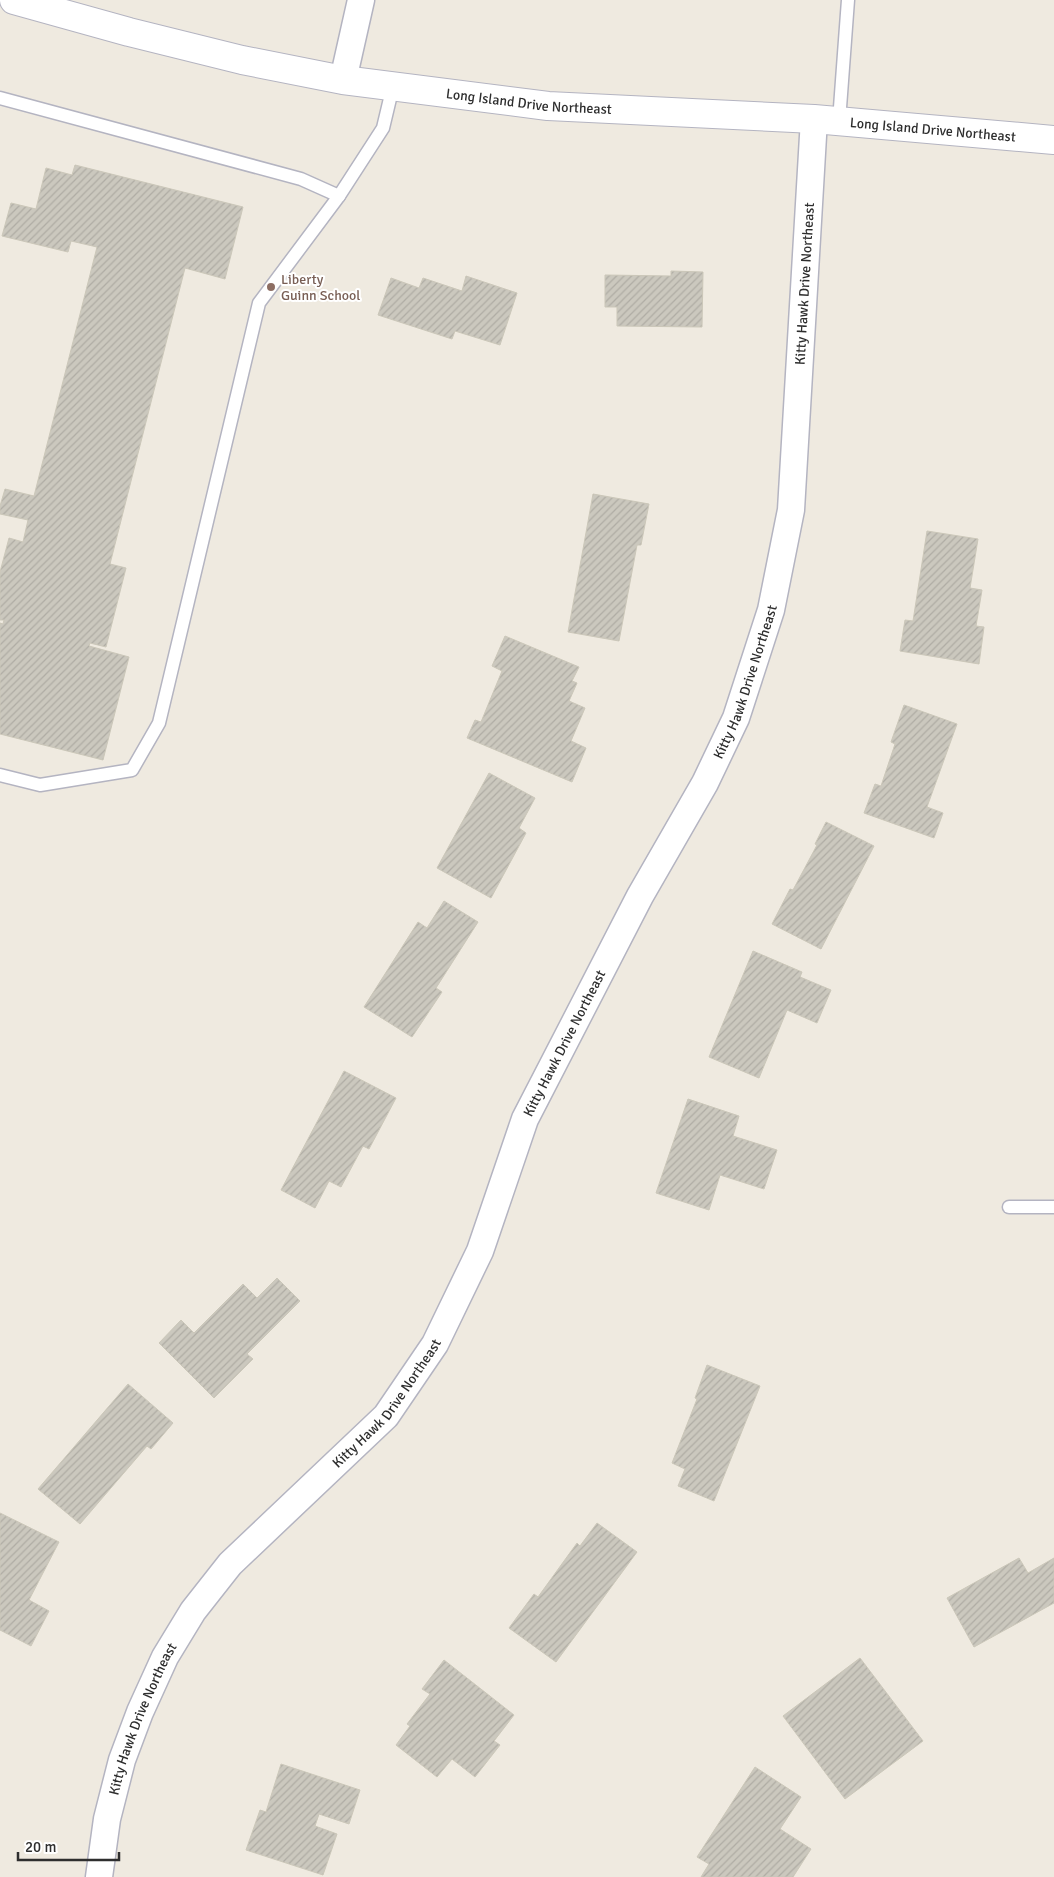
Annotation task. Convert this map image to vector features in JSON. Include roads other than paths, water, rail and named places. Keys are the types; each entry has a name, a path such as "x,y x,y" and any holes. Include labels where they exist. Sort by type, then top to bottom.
{"street":[{"name":"Long Island Drive Northeast","path":"14,0 232,58 343,80 548,106 827,120 1054,140"},
{"path":"343,80 362,0"},
{"name":"Kitty Hawk Drive Northeast","path":"99,1877 106,1819 122,1760 140,1712 165,1657 193,1611 230,1564 386,1416 435,1344 480,1251 525,1119 640,896 705,782 736,718 771,610 791,510 827,120"}],"lane":[{"path":"827,120 848,0"},
{"path":"0,775 40,785 132,770 159,723 259,303 339,196 383,128 393,86"},
{"path":"0,98 301,179 339,196"},
{"path":"1009,1207 1054,1207"}],"place":[{"name":"Liberty Guinn School","path":"271,287"}]}
